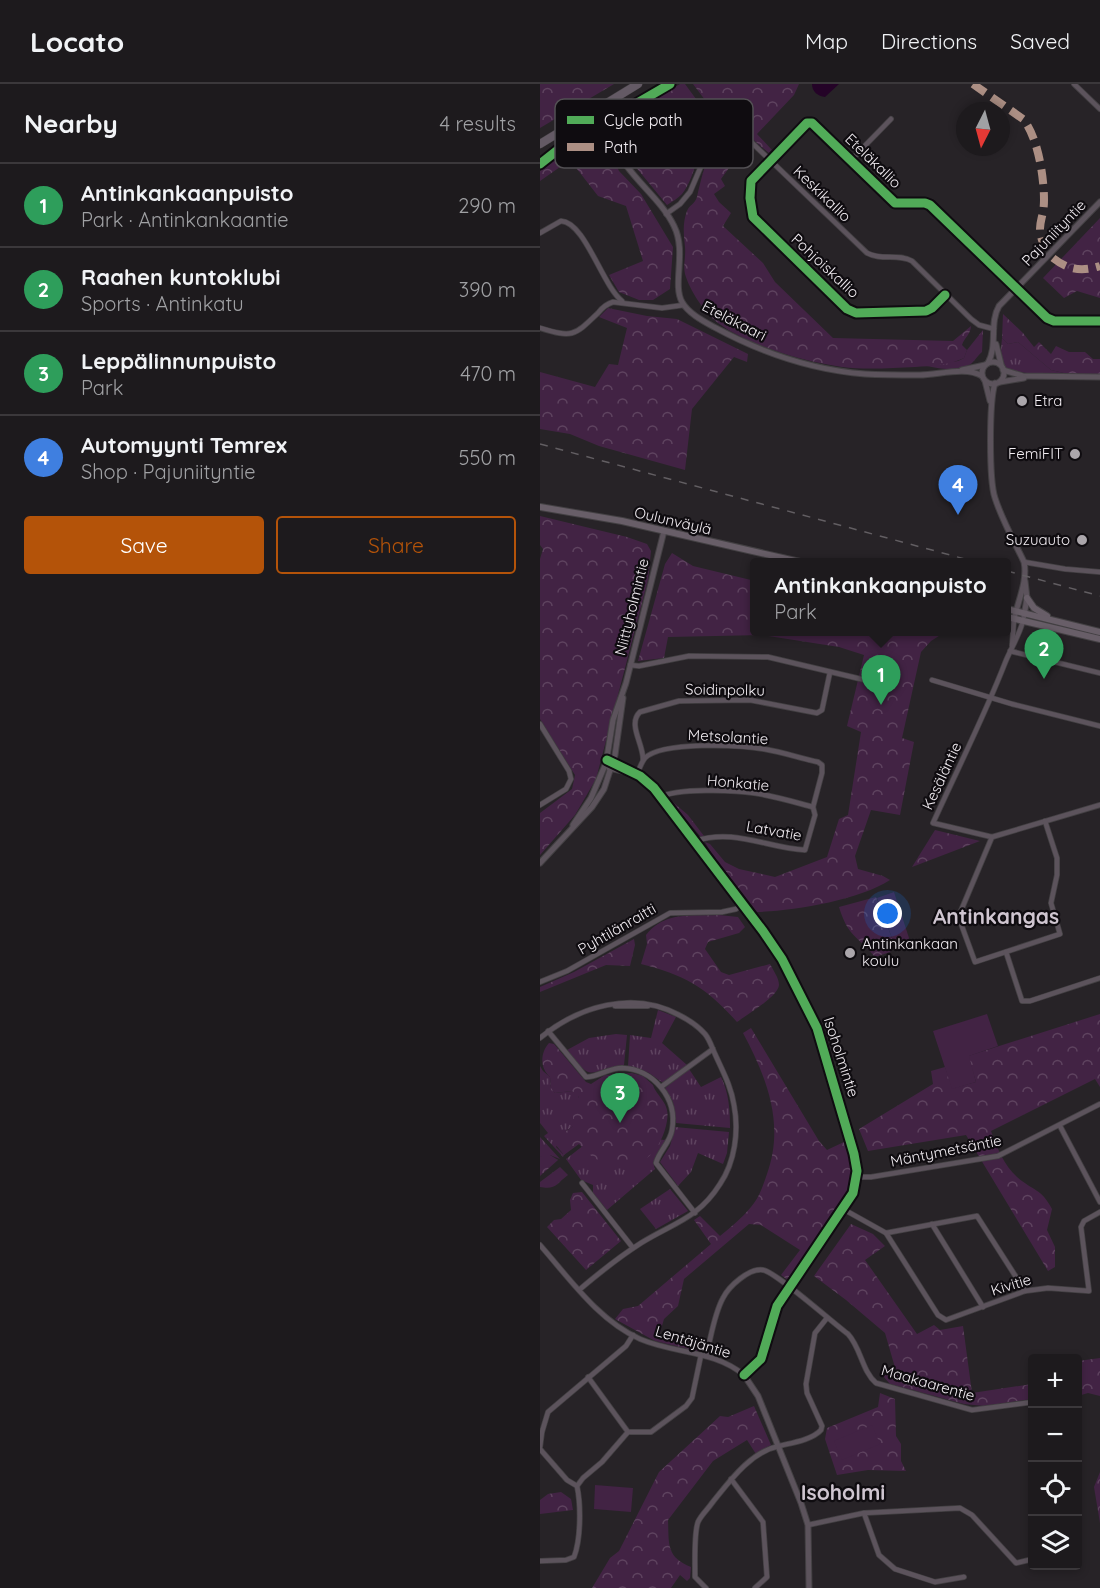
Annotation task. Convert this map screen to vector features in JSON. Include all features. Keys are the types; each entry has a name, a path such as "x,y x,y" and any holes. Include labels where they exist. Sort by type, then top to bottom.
{"highway":[{"path":"613,99 638,84"},
{"path":"540,144 555,135"}],"main road":[{"name":"Oulunväylä","path":"540,507 664,531 782,558"},
{"path":"1027,598 1040,613 1072,625"},
{"path":"1012,616 1072,625 1100,632"},
{"path":"1023,617 1100,639"}],"street":[{"path":"1074,84 1100,109"},
{"path":"851,160 891,118"},
{"name":"Eteläkallio","path":"770,160 808,122 814,124 895,203 930,205 1050,320 1100,321"},
{"name":"Keskikallio","path":"753,143 867,253 877,257 908,259 976,323 994,329"},
{"name":"Pohjoiskallio","path":"770,160 751,181 750,198 753,217 847,309 856,313 926,311 945,295"},
{"name":"Eteläkaari","path":"628,168 675,227 680,240 679,292 684,305 699,318 731,336 771,352 842,372 889,375 972,372 984,378"},
{"name":"Keskikallio","path":"666,213 680,204 690,192 700,168"},
{"name":"Pajuniityntie","path":"1002,369 994,329 997,308 1100,202"},
{"path":"540,233 561,221 571,224 578,232 611,290 624,302"},
{"path":"540,328 555,333 573,334 605,305 613,302 662,308 684,305"},
{"name":"Pajuniityntie","path":"987,364 993,352 995,340"},
{"path":"1023,617 1027,598 1024,562 994,497 991,405 982,371 987,364 995,362 1002,369 1016,375 1100,377"},
{"name":"Eteläkaari","path":"957,372 987,364"},
{"path":"991,405 997,383 1003,377 1002,369"},
{"path":"984,378 997,383 1034,376"},
{"name":"Niittyholmintie","path":"540,863 598,799 609,764 613,720 624,690 664,531"},
{"path":"1024,562 1100,572"},
{"path":"1012,616 1024,580"},
{"name":"Kesäläntie","path":"1011,648 1012,616"},
{"name":"Kesäläntie","path":"992,837 933,823 991,698 1011,648 1019,635 1023,617"},
{"path":"1011,648 1100,673"},
{"path":"630,665 639,666 689,656 754,655 865,680"},
{"name":"Soidinpolku","path":"643,760 643,751 634,723 635,717 640,712 679,701 750,700 817,713 822,710 830,672"},
{"path":"932,680 1100,726"},
{"path":"540,724 569,771 571,779 566,789 540,805"},
{"name":"Metsolantie","path":"643,760 654,753 675,747 730,746 764,749 818,762 822,768 813,807"},
{"path":"609,764 636,774 643,760"},
{"name":"Isoholmintie","path":"636,774 650,784 661,797 782,959 817,1028 852,1144 857,1177"},
{"name":"Honkatie","path":"661,797 671,792 681,791 740,792 754,793 813,807"},
{"path":"1045,821 1057,858 1057,875 1051,903 1060,934 975,962 960,921 960,913 992,837 1045,821 1100,806"},
{"name":"Latvatie","path":"695,841 711,837 744,837 805,850 814,815 813,807"},
{"name":"Pyhtilänraitti","path":"540,982 567,971 670,913 722,912 736,909 743,904"},
{"path":"1006,952 1022,1001 1030,1001 1100,978"},
{"path":"540,1038 581,1012 609,1005 651,1005 673,1012 693,1024 707,1037 729,1081 733,1097 736,1122 734,1146 730,1163 721,1183 712,1195 695,1213 633,1248 579,1290"},
{"path":"548,1031 586,1077 610,1069 629,1069 648,1075 661,1087 672,1109 672,1129 656,1163 695,1213"},
{"path":"661,1087 712,1049"},
{"name":"Mäntymetsäntie","path":"857,1177 871,1177 998,1156 1100,1104"},
{"path":"1060,1126 1100,1202"},
{"path":"809,1588 808,1525 756,1391 744,1375 761,1359 777,1306 853,1193 857,1177"},
{"path":"582,1183 633,1248"},
{"path":"843,1209 886,1233 977,1216 1025,1291"},
{"name":"Kivitie","path":"886,1233 942,1319 950,1320 1025,1291 1048,1288 1089,1291 1082,1227 1084,1221 1100,1212"},
{"path":"932,1224 983,1307"},
{"name":"Lentäjäntie","path":"540,1245 600,1313 633,1335 650,1343 703,1355 731,1365 744,1375"},
{"name":"Maakaarentie","path":"628,1432 651,1432 686,1406 692,1398 703,1355 722,1298 755,1270 766,1270 789,1286 853,1339 870,1376 876,1383 972,1410 1028,1403"},
{"path":"706,1588 695,1577 698,1522 731,1479 754,1459 779,1446 816,1435 821,1430 822,1426 807,1393 806,1384 815,1333 827,1318"},
{"path":"540,1561 566,1560 573,1557 579,1545 577,1486 567,1480 540,1448 548,1412 626,1346 633,1335"},
{"path":"577,1486 628,1432 588,1377"},
{"path":"731,1479 763,1522 767,1577 755,1588"},
{"path":"808,1525 864,1513 960,1508 972,1515 1016,1563 1028,1560"},
{"path":"864,1513 879,1555 895,1569 934,1582 964,1577"}],"green space":[{"path":"540,84 614,84 589,99 555,99 555,119 540,128"},
{"path":"680,84 685,84 696,99 656,99"},
{"path":"693,84 799,84 794,95 757,134 772,150 769,153 753,140 753,99 704,99"},
{"path":"555,160 555,168 559,168 540,181 540,171"},
{"path":"576,168 618,168 641,194 673,247 670,289 653,300 639,300 619,292 609,275 643,261 626,206 598,196"},
{"path":"637,168 694,168 687,186 667,205"},
{"path":"705,168 729,168 721,179 725,186 714,194 731,213 723,226 763,263 775,282 833,338 953,341 971,326 962,345 967,350 964,358 947,364 927,366 842,367 795,357 761,346 718,323 694,294 687,281 684,268 685,216 697,197"},
{"path":"1100,218 1100,298 1077,291 1064,298 1043,278"},
{"path":"608,308 677,319 748,354 747,362 734,357 692,409 685,470 599,446 570,434 540,429 540,372 595,387 609,364 618,365 627,328 599,317"},
{"path":"1003,314 1034,347 1039,342 1051,354 1056,346 1069,352 1085,352 1093,359 1100,359 1100,374 1068,374 1051,370 1018,342 1008,344 1002,338"},
{"path":"983,330 982,352 972,363 956,369 927,366 964,358 967,350"},
{"path":"1002,338 1008,344 1018,342 1051,370 1068,374 1008,371 1002,359"},
{"path":"540,516 627,537 647,544 651,551 648,580 596,779 575,815 540,855 540,813 572,789 575,775 540,719 540,559 543,549 540,545"},
{"path":"672,553 693,566 750,580 750,635 668,637 664,658 638,661 665,564"},
{"path":"768,636 939,636 921,652 902,738 914,742 900,815 871,810 855,856 858,869 890,880 844,899 757,912 705,842 710,844 725,862 739,869 775,877 827,857 839,819 848,815 861,732 847,726 864,655 839,647"},
{"path":"668,798 688,815 704,836 701,837"},
{"path":"935,830 980,841 912,867"},
{"path":"894,892 910,941 895,946 877,898"},
{"path":"876,897 895,946 890,952 875,957 850,930 839,907"},
{"path":"679,916 738,917 745,927 739,933 708,942 705,949 721,972 729,975 770,964 779,982 773,995 737,1022 716,1000 694,984 670,973 641,964 647,944 646,935 653,927"},
{"path":"634,939 635,945 630,966 606,965 540,992 540,987 574,972"},
{"path":"658,1010 676,1017 662,1043 687,1065 663,1083 649,1073 628,1066 630,1035 651,1038"},
{"path":"987,1014 998,1046 969,1056 976,1082 952,1089 933,1031"},
{"path":"1100,1014 1100,1087 1095,1079 991,1131 1008,1167 1023,1182 1040,1193 1052,1209 1047,1230 1055,1247 1055,1267 1048,1271 966,1135 868,1151 859,1129 933,1084 931,1071 945,1067 953,1088 976,1082 968,1056"},
{"path":"751,1028 819,1141 827,1150 846,1141 853,1173 851,1188 839,1211 824,1227 789,1281 781,1275 800,1250 761,1225 749,1224 684,1279 678,1306 664,1319 659,1336 702,1347 700,1352 655,1341 615,1319 623,1309 638,1306 711,1244 694,1220 700,1216 720,1236 748,1211 760,1192 772,1155 774,1119 766,1084 743,1033"},
{"path":"616,1034 627,1035 624,1065 597,1072 587,1071 567,1050 589,1038"},
{"path":"549,1043 554,1044 586,1082 591,1084 605,1075 632,1073 643,1076 653,1085 668,1115 662,1138 654,1151 644,1160 632,1166 619,1167 605,1164 592,1157 579,1144 564,1155 555,1144 558,1137 573,1126 573,1113 579,1097 572,1091 555,1093 551,1090 550,1077 544,1069 542,1060"},
{"path":"540,1066 550,1077 551,1089 555,1093 572,1091 578,1094 580,1103 577,1124 567,1130 556,1147 564,1155 563,1157 544,1136 548,1133 540,1123"},
{"path":"689,1069 701,1087 721,1077 726,1089 730,1128 676,1123 673,1102 665,1088"},
{"path":"675,1127 729,1132 727,1153 723,1164 698,1153 691,1172 678,1186 660,1162 670,1146"},
{"path":"602,1131 664,1140 668,1138 654,1160 655,1169 607,1210 593,1193 593,1185 581,1180 566,1159"},
{"path":"540,1137 560,1159 550,1155 540,1157"},
{"path":"550,1155 558,1160 540,1176 540,1157"},
{"path":"560,1167 568,1175 553,1187 540,1187 540,1182"},
{"path":"670,1189 688,1211 656,1229 640,1209"},
{"path":"582,1192 621,1241 586,1270 547,1227 571,1210 570,1200 573,1193"},
{"path":"851,1224 873,1234 885,1246 865,1260 917,1334 934,1325 940,1330 963,1326 972,1393 1028,1385 1028,1400 984,1406 964,1404 890,1384 883,1376 896,1371 885,1333 814,1276"},
{"path":"1100,1358 1100,1396 1088,1393 1082,1395 1082,1360"},
{"path":"880,1393 895,1399 896,1436 901,1444 901,1461 906,1471 868,1470 837,1475 825,1439 827,1428 878,1407"},
{"path":"754,1406 771,1445 756,1454 747,1440 713,1461 668,1520 670,1549 677,1559 691,1567 690,1578 687,1581 680,1575 671,1588 592,1588 610,1558 619,1551 659,1472 720,1416 728,1417"},
{"path":"872,1425 880,1444 842,1460 834,1441"},
{"path":"1100,1472 1100,1523 1094,1487"},
{"path":"595,1485 633,1488 631,1512 594,1509"},
{"path":"561,1492 571,1499 573,1510 540,1514 540,1500 548,1494"}],"shaded area":[{"path":"812,84 839,84 825,97 816,93"}],"railway":[{"path":"540,444 961,558"},
{"path":"1011,572 1100,596"}],"marked path":[{"path":"973,84 1023,119 1033,136 1043,180 1044,207 1040,232 1044,246"},
{"path":"1053,258 1075,269 1100,266"}],"cycle path":[{"path":"644,99 670,84"},
{"path":"945,295 926,311 856,313 847,309 753,217 750,198 751,181 807,123 812,123 895,203 930,205 1047,318 1054,321 1100,321"},
{"path":"540,164 555,152"},
{"path":"607,760 640,776 654,788 782,959 817,1028 854,1154 857,1171 853,1193 777,1306 761,1359 744,1375"}],"place":[{"name":"Etra","path":"1022,401"},
{"name":"FemiFIT","path":"1075,454"},
{"name":"Automyynti Temrex","path":"958,515"},
{"name":"Suzuauto","path":"1082,540"},
{"name":"Raahen kuntoklubi","path":"1044,679"},
{"name":"Antinkankaanpuisto","path":"881,705"},
{"name":"Antinkankaan koulu","path":"850,953"},
{"name":"Leppälinnunpuisto","path":"620,1123"}],"district":[{"name":"Antinkangas","path":"996,917"},
{"name":"Isoholmi","path":"843,1493"}]}
